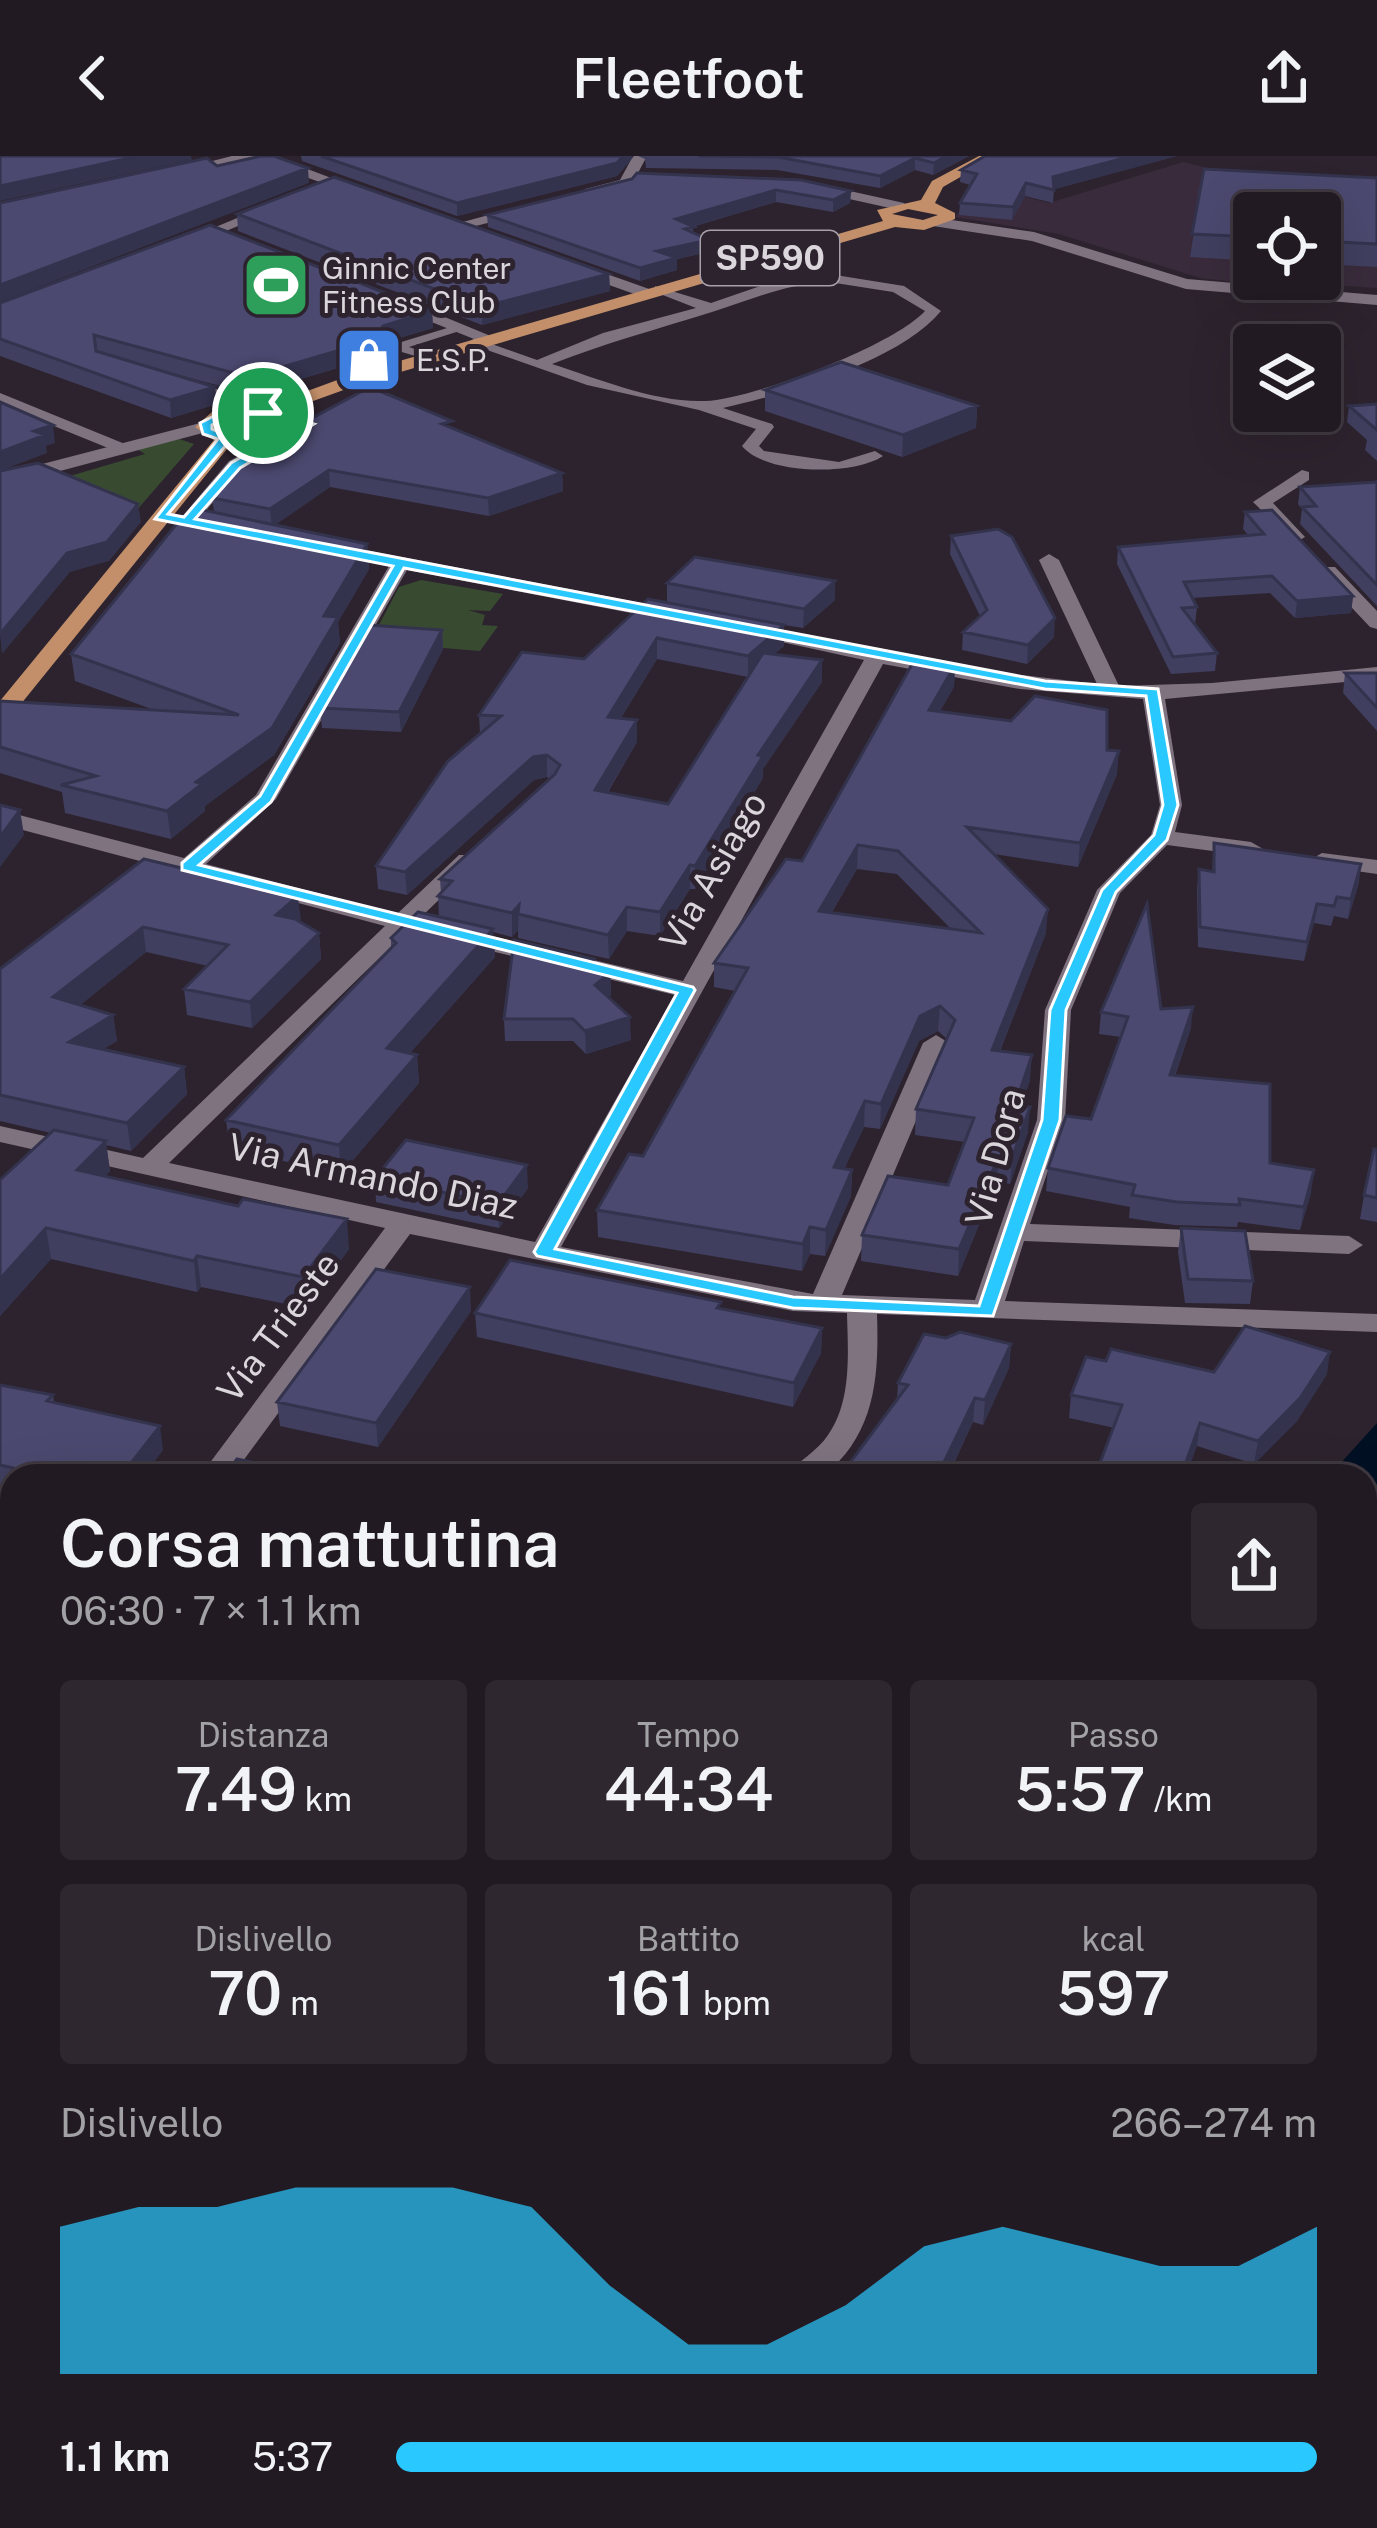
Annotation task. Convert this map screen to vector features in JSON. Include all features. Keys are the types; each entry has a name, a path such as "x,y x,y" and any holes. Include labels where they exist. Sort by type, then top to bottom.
{"main road":[{"path":"938,223 950,216 926,206 937,184 990,156"},
{"name":"SP590","path":"204,427 218,416 262,414 427,358 926,206"},
{"name":"SP590","path":"896,214 938,223"},
{"name":"SP590","path":"226,438 270,433 280,425 262,414"},
{"path":"0,715 226,438 204,427"}],"street":[{"path":"159,175 255,156 376,197"},
{"path":"562,200 626,183 640,156"},
{"path":"630,176 653,177"},
{"path":"315,191 335,183"},
{"path":"793,184 840,190 896,214"},
{"path":"172,248 296,200"},
{"path":"456,226 541,205"},
{"path":"436,219 499,241"},
{"path":"938,223 1034,237 1186,284 1377,299"},
{"path":"216,232 238,240"},
{"path":"562,263 653,291"},
{"path":"382,297 483,341"},
{"path":"151,374 242,402 262,414"},
{"path":"0,481 118,446 204,427"},
{"path":"1302,476 1262,502 1377,623"},
{"path":"159,516 198,524"},
{"path":"315,547 1045,685 1153,692 1377,673"},
{"path":"1049,560 1111,692"},
{"path":"188,867 266,799 400,563"},
{"name":"Via Asiago","path":"544,1252 878,654"},
{"path":"1153,692 1171,805 1162,837 1377,868"},
{"path":"0,818 399,922 687,990"},
{"name":"Via Dora","path":"986,1312 1051,1120 1058,1010 1109,890 1162,837"},
{"path":"148,1168 479,849"},
{"path":"824,1304 936,1043"},
{"name":"Via Armando Diaz","path":"0,1134 41,1155 148,1168 793,1302 1377,1324"},
{"name":"Via Trieste","path":"225,1464 403,1224"},
{"path":"1013,1232 1349,1245"},
{"path":"815,1464 840,1440 858,1410 866,1362 862,1306"}],"lane":[{"path":"540,364 592,342 711,308 765,286 810,280 890,287 921,298 934,311 928,324 881,349 705,407"},
{"path":"653,291 711,308"},
{"path":"427,358 393,347 461,328"},
{"path":"483,341 540,364 766,427 750,446 760,455 840,467 875,456"},
{"path":"0,398 118,446"},
{"path":"198,524 236,465 308,424 262,414"}],"shaded area":[{"path":"1183,162 1261,181 1377,188 1377,288 1341,286 1341,192 1233,192 1233,282 1200,278 1059,234 955,217 972,195 963,190 1010,193 1049,203"}],"green space":[{"path":"179,439 194,444 130,518 46,483 145,454 137,449"},
{"path":"421,580 503,594 490,611 468,610 485,615 482,625 498,626 480,651 370,642 399,587"}],"water":[{"path":"1377,1423 1377,1464 1340,1464"}],"building":[{"path":"0,156 139,156 0,186"},
{"path":"261,156 308,168 0,285 0,203 207,158 217,166"},
{"path":"321,156 623,156 617,163 457,203"},
{"path":"699,156 947,156 934,163 915,158 880,176 778,157"},
{"path":"985,156 1132,156 1053,177 1054,190 1026,183 1013,207 960,203 977,174 961,170"},
{"path":"1204,169 1377,178 1377,244 1341,242 1341,192 1233,192 1233,236 1192,234"},
{"path":"637,173 801,180 851,191 833,200 776,190 676,219 694,227 685,229 709,240 657,251 677,258 640,268 487,215 632,179"},
{"path":"334,177 609,274 482,307 237,214"},
{"path":"210,225 432,311 383,326 380,332 388,336 248,377 94,335 96,351 215,387 170,400 0,339 0,303"},
{"path":"841,362 977,406 903,435 765,390"},
{"path":"370,387 452,421 442,424 562,473 488,498 329,470 270,509 212,498 245,454"},
{"path":"0,402 53,425 34,431 45,435 0,452"},
{"path":"1377,404 1377,430 1349,406"},
{"path":"38,463 138,504 107,542 67,553 0,634 0,471"},
{"path":"1377,482 1377,585 1302,507 1316,506 1300,487"},
{"path":"198,509 367,544 324,616 338,617 272,728 196,782 202,784 167,811 61,785 96,776 0,747 0,701 239,715 71,654 183,516 191,520"},
{"path":"1272,510 1353,596 1297,601 1272,576 1184,582 1197,607 1182,608 1217,653 1173,657 1118,547 1264,534 1245,512"},
{"path":"998,529 1012,537 1055,618 1028,645 963,632 987,610 951,536"},
{"path":"695,557 835,581 804,609 667,583"},
{"path":"648,599 784,625 748,656 657,638 608,717 637,720 595,790 668,804 763,653 822,660 758,755 763,756 695,866 690,865 660,912 627,907 608,935 518,914 519,905 512,913 438,896 452,881 440,879 555,774 560,765 547,755 533,757 405,872 376,866 448,761 501,716 479,715 522,652 584,659"},
{"path":"368,625 442,630 399,712 320,708"},
{"path":"915,659 955,665 929,710 1011,721 1035,696 1107,710 1107,750 1119,751 1080,843 967,827 1048,909 992,1050 1032,1055 1015,1105 1030,1107 1012,1158 999,1156 959,1249 862,1235 888,1176 948,1185 974,1118 916,1109 955,1020 940,1006 920,1016 881,1104 865,1101 834,1167 852,1170 826,1230 810,1227 803,1244 597,1210 629,1154 643,1156 748,968 714,963 786,859 802,861","holes":["858,845 898,851 981,933 819,911"]},
{"path":"1345,673 1377,673 1377,708"},
{"path":"0,805 20,810 0,837"},
{"path":"1214,843 1361,864 1351,899 1337,897 1334,906 1317,904 1307,942 1200,927 1199,869 1214,872"},
{"path":"144,859 298,896 276,915 295,919 319,933 250,1002 184,989 228,945 143,927 53,997 113,1015 69,1042 184,1067 127,1123 0,1095 0,969"},
{"path":"1147,904 1161,1009 1193,1007 1170,1075 1270,1084 1270,1163 1314,1170 1304,1207 1239,1199 1240,1205 1177,1202 1132,1195 1135,1185 1048,1168 1066,1116 1091,1119 1128,1017 1101,1012"},
{"path":"418,912 493,929 387,1048 417,1055 339,1145 226,1120 396,943 391,938"},
{"path":"514,940 594,959 589,966 610,973 595,985 630,1017 585,1031 573,1019 504,1019"},
{"path":"54,1130 106,1141 77,1170 238,1206 243,1199 347,1219 303,1277 197,1256 194,1261 46,1228 0,1279 0,1180"},
{"path":"406,1140 527,1165 498,1204 375,1178"},
{"path":"1377,1150 1377,1198 1364,1195"},
{"path":"1181,1228 1245,1231 1253,1281 1188,1279"},
{"path":"510,1260 721,1302 717,1308 822,1328 794,1383 475,1313"},
{"path":"376,1269 470,1287 376,1423 277,1402"},
{"path":"1245,1326 1330,1352 1300,1398 1258,1441 1200,1423 1185,1464 1100,1464 1122,1405 1071,1395 1086,1357 1106,1361 1111,1349 1214,1372"},
{"path":"960,1332 1011,1344 985,1400 975,1398 945,1460 958,1464 849,1464 908,1385 898,1383 924,1334 946,1338"},
{"path":"0,1385 53,1395 47,1401 160,1426 130,1464 0,1464"}],"place":[{"name":"Ginnic Center Fitness Club","path":"276,285"},
{"name":"E.S.P.","path":"369,360"}],"route":[{"path":"263,413 226,414 206,423 207,431 226,438 159,516 400,563 1045,685 1153,692 1171,805 1162,837 1109,890 1058,1010 1051,1120 986,1312 793,1302 544,1252 687,990 188,867 266,799 400,563 187,521 236,465 308,424 263,413"}]}
